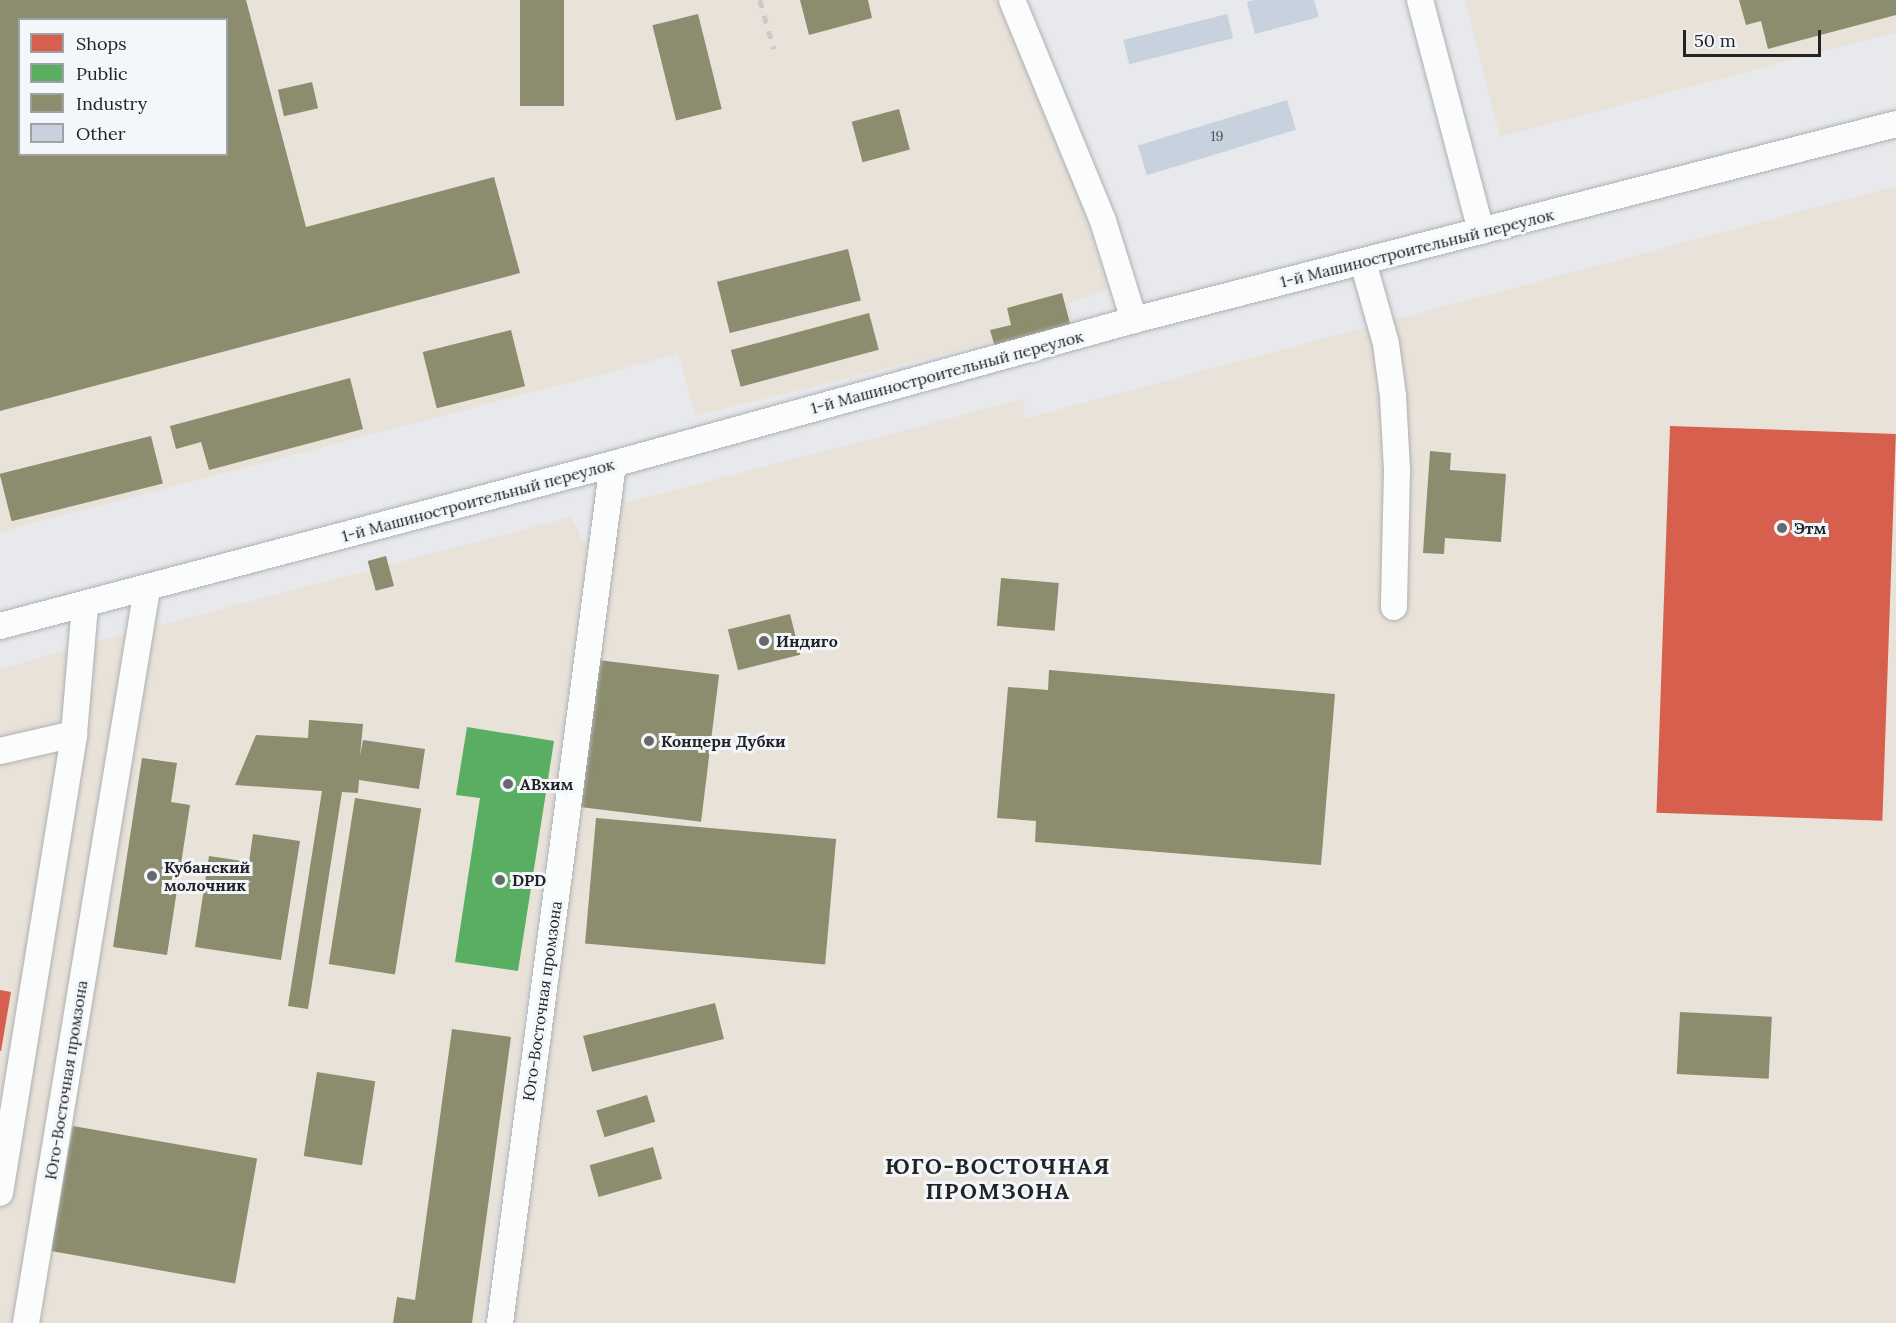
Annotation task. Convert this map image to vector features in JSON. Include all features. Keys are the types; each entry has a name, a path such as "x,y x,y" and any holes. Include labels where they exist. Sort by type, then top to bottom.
{"street":[{"path":"1012,0 1103,221 1134,320"},
{"path":"1420,0 1481,231"},
{"name":"1-й Машиностроительный переулок","path":"0,626 613,465 1134,320 1896,124"},
{"path":"1363,262 1386,344 1393,396 1397,471 1394,607"},
{"name":"Юго-Восточная промзона","path":"500,1323 613,465"},
{"name":"Юго-Восточная промзона","path":"26,1323 147,589"},
{"path":"0,1193 74,734 86,605"},
{"path":"0,751 74,734"}],"shaded area":[{"path":"0,0 1000,0 1070,168 1108,289 1068,304 1077,332 994,341 696,416 678,354 0,532"},
{"path":"1465,0 1896,0 1896,32 1500,137"},
{"path":"1896,186 1896,1323 513,1323 620,504 1025,399 1023,419"},
{"path":"571,517 587,548 483,1323 32,1323 149,628"},
{"path":"132,632 12,1323 0,1323 0,669"}],"building: Shops":[{"name":"Этм","path":"1670,426 1896,434 1882,821 1656,813"},
{"path":"0,990 11,992 1,1051 0,1051"}],"building: Public":[{"name":"DPD","path":"467,727 554,741 518,971 455,962 480,798 456,795"}],"building: Industry":[{"path":"0,0 246,0 306,227 494,177 520,273 0,411"},
{"path":"520,0 564,0 564,106 520,106"},
{"path":"800,0 868,0 872,18 809,35"},
{"path":"1739,0 1896,0 1896,15 1768,49 1761,21 1746,25"},
{"path":"698,14 722,109 676,120 652,25"},
{"path":"312,82 318,108 284,116 278,90"},
{"path":"899,109 910,150 863,162 852,122"},
{"path":"848,249 861,300 730,333 717,282"},
{"path":"1062,293 1071,327 995,347 990,330 1011,325 1007,308"},
{"path":"869,313 879,350 741,387 731,350"},
{"path":"511,330 525,386 437,408 423,352"},
{"path":"350,378 363,429 209,470 201,442 176,449 170,426"},
{"path":"151,436 163,484 11,521 0,474"},
{"path":"1430,451 1451,453 1450,470 1506,474 1501,542 1445,538 1444,554 1423,553"},
{"path":"386,556 394,586 376,591 368,561"},
{"path":"1001,578 1059,583 1055,631 997,626"},
{"name":"Индиго","path":"790,614 800,655 738,670 728,629"},
{"name":"Концерн Дубки","path":"598,660 719,675 701,822 580,807"},
{"path":"1049,670 1335,694 1321,865 1035,842 1036,821 997,818 1008,687 1048,690"},
{"path":"309,720 363,724 360,756 363,740 425,749 419,789 359,780 358,793 342,792 308,1009 288,1006 322,791 235,785 256,735 308,738"},
{"name":"Кубанский молочник","path":"142,758 177,763 171,802 190,805 167,955 113,947"},
{"path":"355,798 421,808 395,974 329,964"},
{"path":"596,818 836,839 825,965 585,944"},
{"path":"253,834 300,841 281,960 195,947 209,856 249,862"},
{"path":"715,1003 724,1039 592,1072 583,1036"},
{"path":"1680,1012 1772,1017 1769,1079 1677,1074"},
{"path":"452,1029 511,1037 472,1323 393,1323 397,1297 415,1300"},
{"path":"317,1072 375,1081 362,1165 304,1156"},
{"path":"647,1095 655,1122 605,1137 596,1110"},
{"path":"73,1126 257,1158 235,1284 51,1251"},
{"path":"653,1147 662,1179 599,1197 590,1165"}],"building: Other":[{"path":"1314,0 1319,17 1255,34 1247,2"},
{"path":"1227,14 1233,38 1129,64 1123,40"},
{"path":"1287,100 1296,130 1147,175 1138,146"}],"railway":[{"path":"760,0 774,49"}],"place":[{"name":"Этм","path":"1782,528"},
{"name":"Индиго","path":"764,641"},
{"name":"Концерн Дубки","path":"649,741"},
{"name":"АВхим","path":"508,784"},
{"name":"Кубанский молочник","path":"152,876"},
{"name":"DPD","path":"500,880"}],"district":[{"name":"ЮГО-ВОСТОЧНАЯ ПРОМЗОНА","path":"998,1178"}]}
